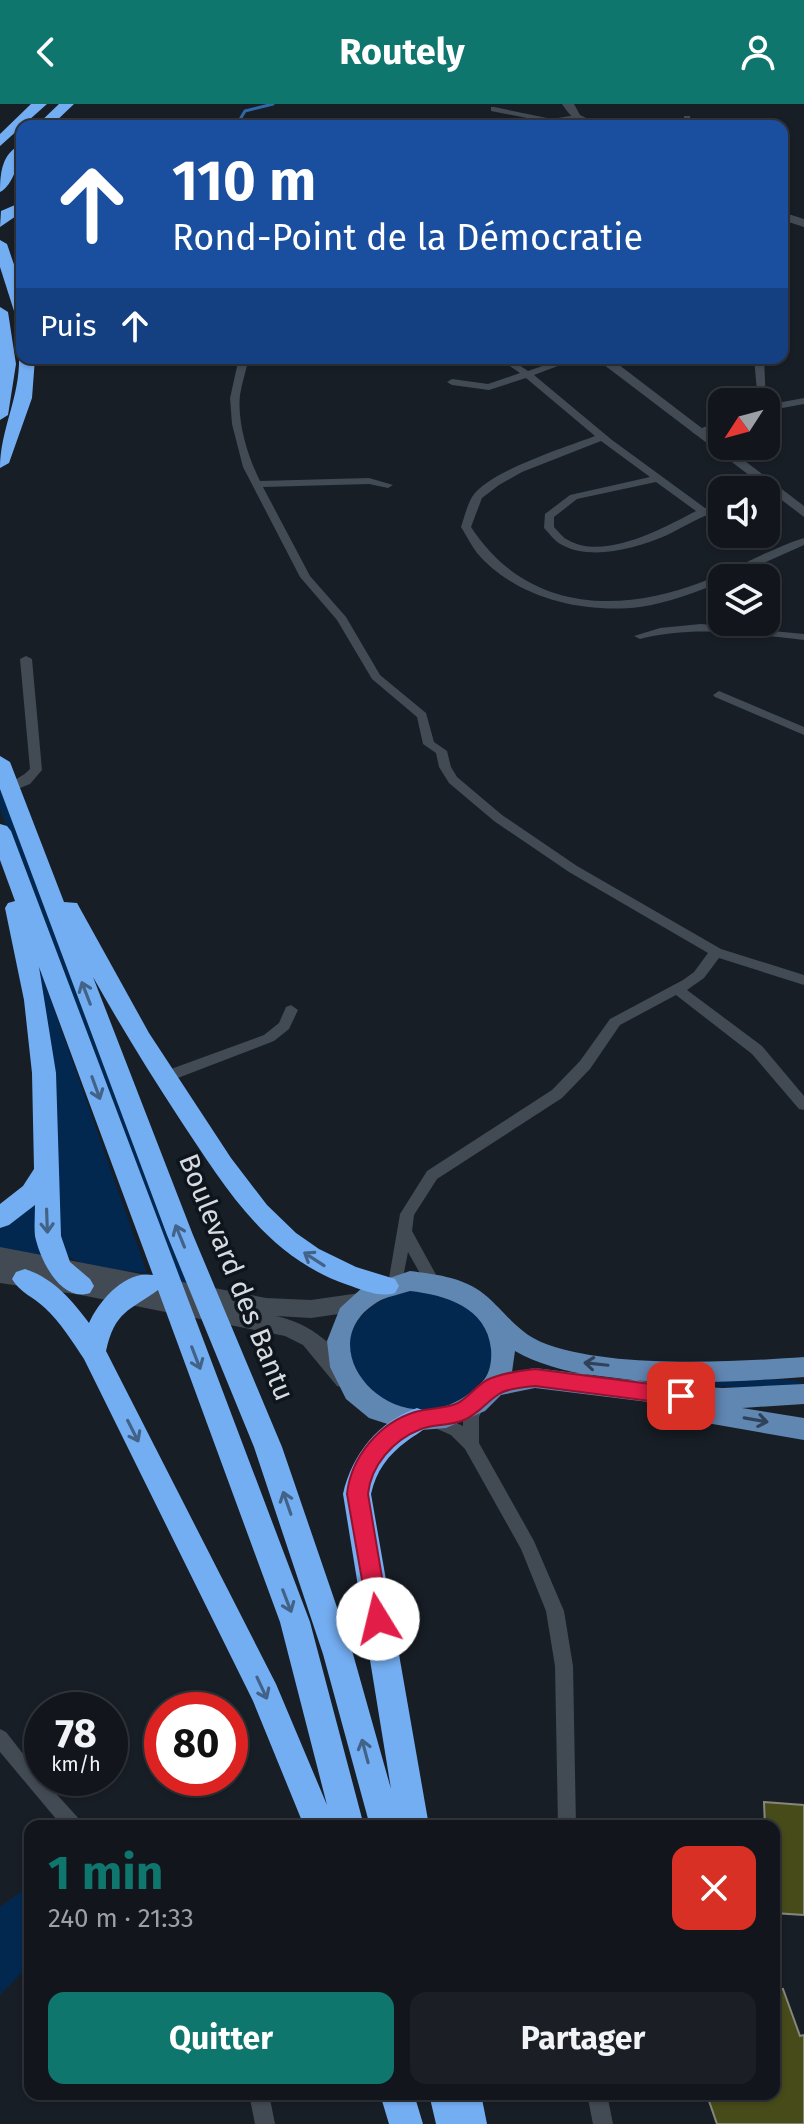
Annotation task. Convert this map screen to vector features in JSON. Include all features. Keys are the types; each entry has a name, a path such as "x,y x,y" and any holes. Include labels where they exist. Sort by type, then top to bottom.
{"highway":[{"path":"20,120 40,104"},
{"path":"35,120 49,104"},
{"path":"41,120 60,104"},
{"path":"50,120 67,104"},
{"path":"0,142 16,125"},
{"path":"0,223 11,195 3,161 16,142"},
{"path":"0,244 16,293"},
{"path":"0,277 16,317"},
{"path":"0,312 7,337 9,372 0,415"},
{"path":"0,336 9,372"},
{"path":"0,463 19,417 28,364"},
{"name":"Boulevard des Bantu","path":"0,762 10,788 10,826 295,1622 346,1820"},
{"path":"10,826 40,849 113,994 235,1184 267,1222 304,1252 333,1270 391,1285"},
{"name":"Boulevard des Bantu","path":"10,826 268,1447 338,1654 384,1820"},
{"path":"0,852 19,921 38,1021 46,1104 48,1236 60,1268 81,1286"},
{"path":"0,1218 32,1193 46,1171"},
{"path":"13,1276 41,1287 61,1305 93,1351 265,1694 318,1820"},
{"path":"93,1351 96,1335 111,1307 143,1290"},
{"path":"412,1820 357,1494 359,1478 367,1460 395,1433 425,1420"},
{"path":"399,2100 406,2124"},
{"path":"411,2100 416,2124"},
{"path":"447,2100 453,2124"},
{"path":"465,2100 470,2124"}],"main road":[{"path":"804,1367 673,1369 589,1363 547,1354 524,1344 479,1301 462,1290 432,1282 391,1285 360,1302 350,1313 338,1338 337,1352 345,1379 368,1405 391,1416 425,1420 457,1413 485,1394 535,1378 804,1429"},
{"path":"485,1394 504,1357 502,1335 492,1316"},
{"path":"673,1369 705,1376 804,1377"},
{"path":"569,1384 695,1397 804,1394"}],"street":[{"path":"568,104 576,117"},
{"path":"494,109 547,120"},
{"path":"558,120 576,117 583,120"},
{"path":"243,364 235,398 237,424 248,467 305,577 342,619 376,677 422,716 429,744 441,751 445,767 461,789 573,869 716,952 804,980"},
{"path":"513,364 602,437 703,511"},
{"path":"452,382 489,387 555,364"},
{"path":"610,364 749,476"},
{"path":"760,364 763,388"},
{"path":"780,404 804,401"},
{"path":"697,432 708,428"},
{"path":"602,437 518,470 477,497 466,527 474,543 514,580 533,590 571,600 640,603 668,598 804,541"},
{"path":"659,478 574,497 549,516 549,528 565,543 593,550 631,544 663,533 708,510"},
{"path":"259,484 369,481 388,485"},
{"path":"780,500 804,513"},
{"path":"640,636 667,629 717,628 804,637"},
{"path":"10,788 26,781 36,770 26,659"},
{"path":"719,695 804,731"},
{"path":"391,1285 411,1205 432,1175 557,1094 585,1065 615,1022 699,975 716,952"},
{"path":"677,989 757,1050 804,1105"},
{"path":"165,1077 269,1038 284,1026 291,1010"},
{"path":"405,1232 432,1282"},
{"path":"0,1256 263,1315 311,1339 345,1379"},
{"path":"13,1276 81,1286 143,1290"},
{"path":"263,1315 360,1302"},
{"path":"471,1444 471,1417 485,1394"},
{"path":"425,1420 457,1430 471,1444 528,1546 555,1611 563,1657 567,1820"},
{"path":"0,1738 69,1820"},
{"path":"260,2100 265,2124"},
{"path":"598,2100 603,2124"}],"shaded area":[{"path":"0,785 192,1290 178,1287 0,809"},
{"path":"30,941 147,1273 88,1265 67,1255 59,1247"},
{"path":"40,1191 45,1257 0,1249 0,1224"},
{"path":"411,1290 455,1297 481,1321 492,1342 491,1363 480,1383 470,1393 440,1409 409,1409 382,1398 361,1379 350,1354 353,1329 372,1307"},
{"path":"608,1377 794,1380 804,1384 747,1388"},
{"path":"24,1889 24,1970 0,1995 0,1907"}],"building":[{"path":"764,1802 804,1805 804,1915 780,1913 780,1820 765,1820"},
{"path":"783,1989 800,2036 804,2035 804,2124 717,2124 709,2101 780,2100 780,1990"}],"waterway":[{"path":"240,120 245,111 273,104"}],"route":[{"path":"378,1619 357,1494 359,1478 367,1460 395,1433 417,1420 433,1420 469,1408 492,1387 518,1380 535,1378 681,1396"}]}
